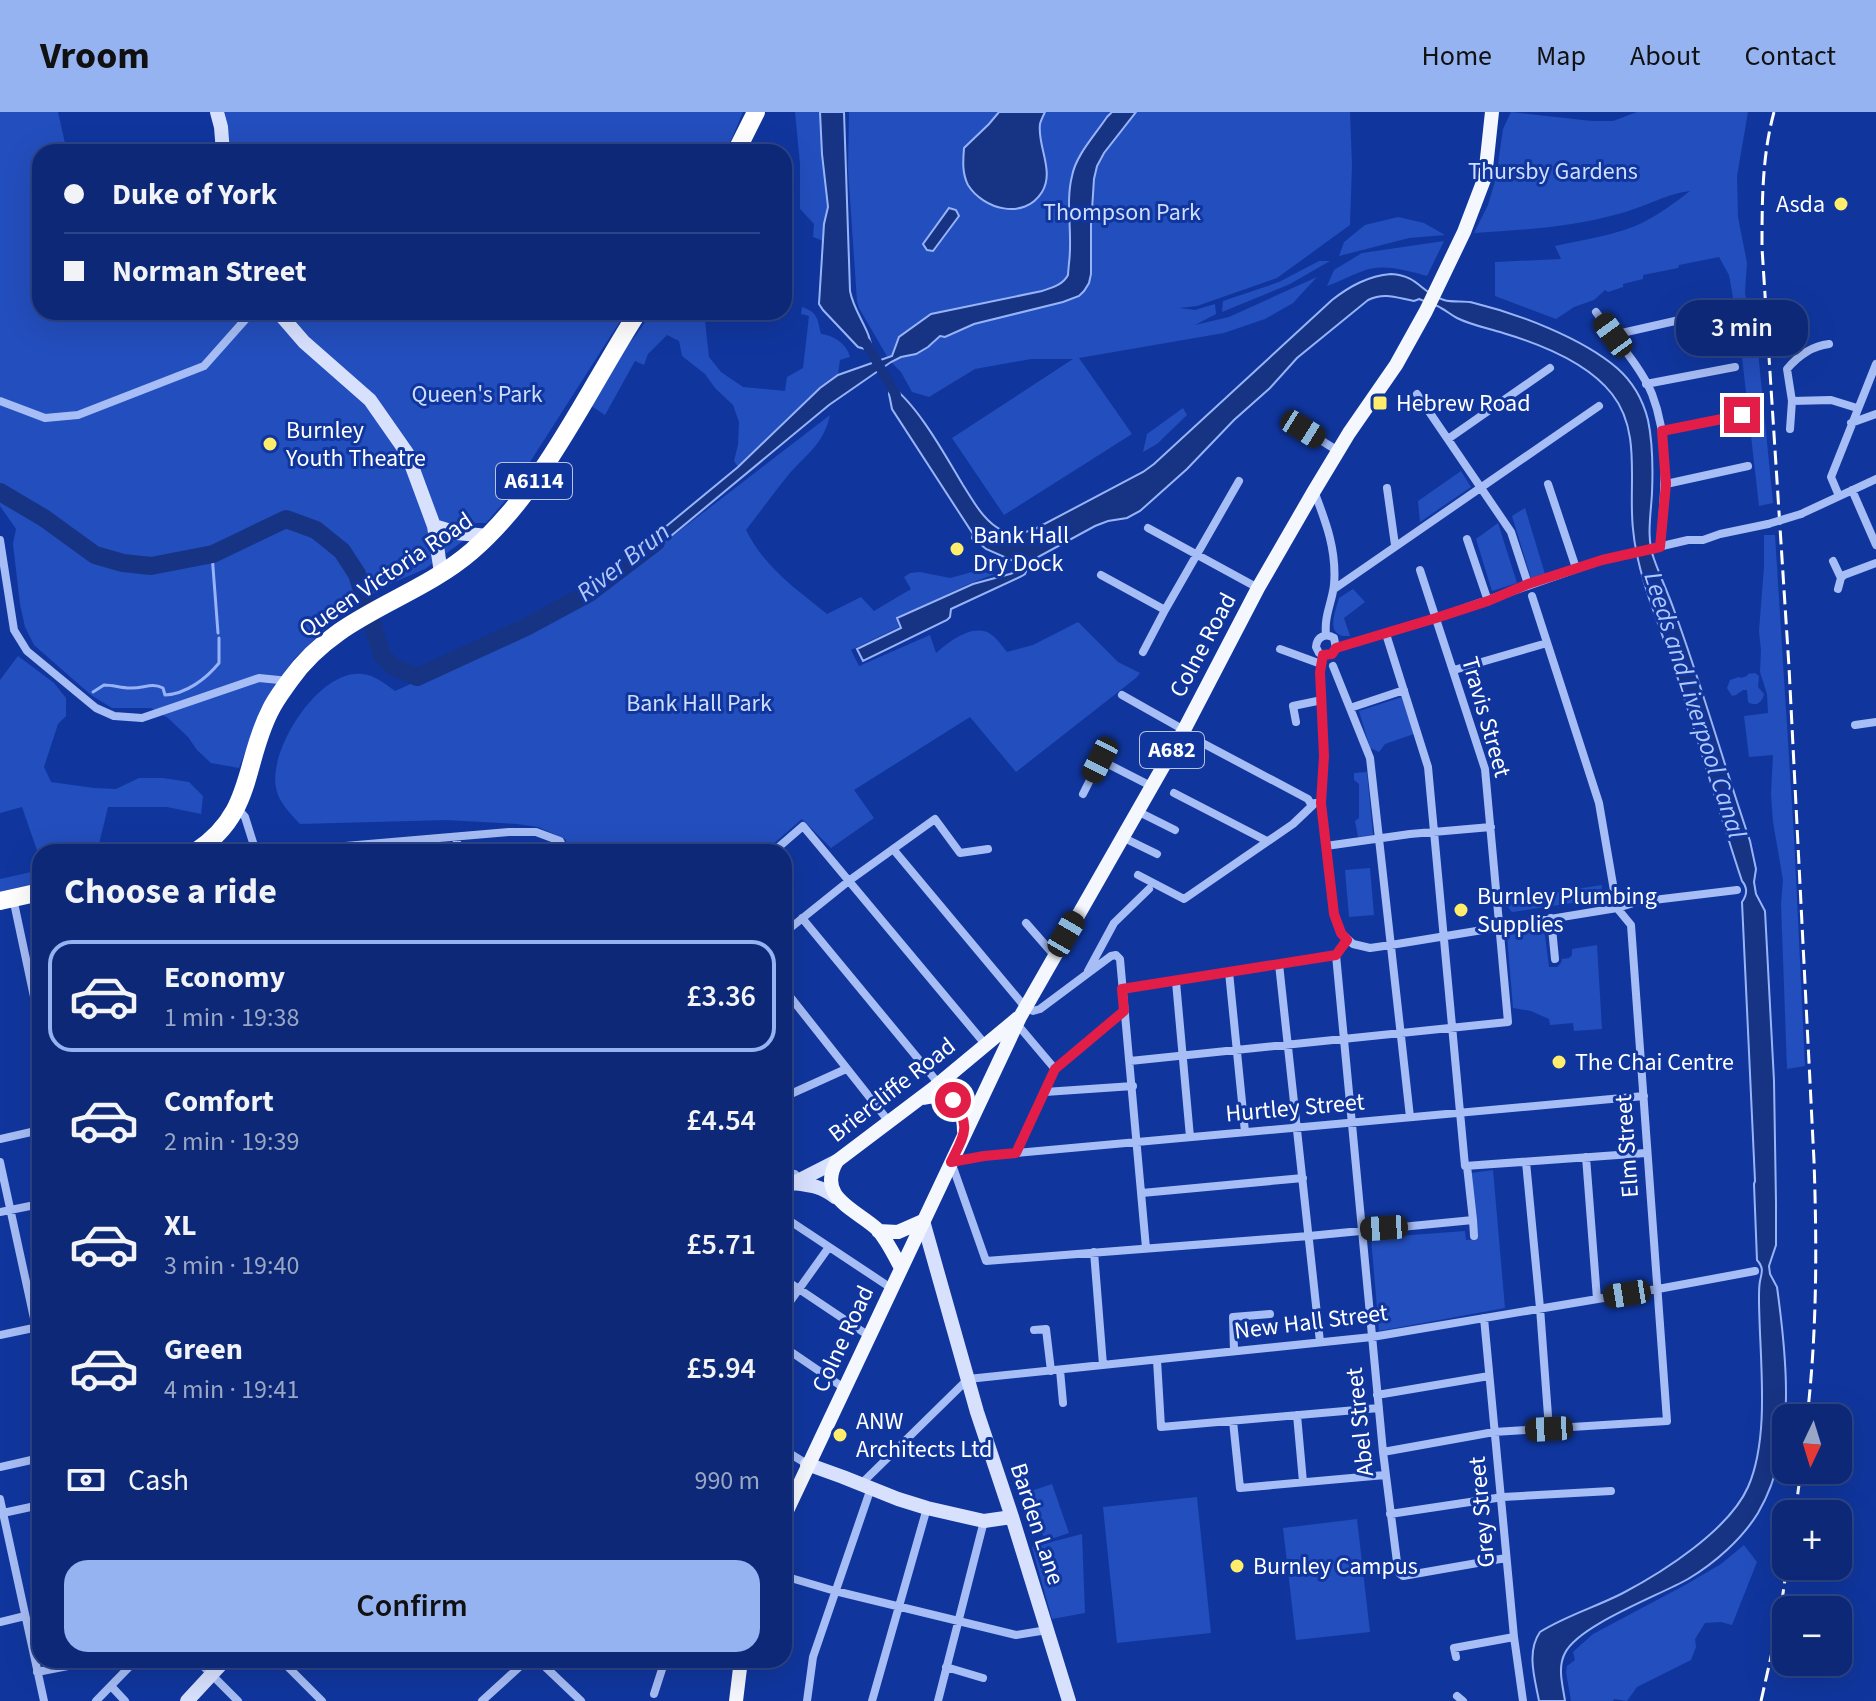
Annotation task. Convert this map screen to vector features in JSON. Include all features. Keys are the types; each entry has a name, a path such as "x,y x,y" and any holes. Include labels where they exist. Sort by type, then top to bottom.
{"highway":[{"path":"740,144 756,112"},
{"name":"Queen Victoria Road","path":"234,812 247,784 258,740 270,710 306,658 354,621 441,573 501,524 528,491 633,320"},
{"name":"A6114","path":"205,844 234,812"},
{"path":"6,900 32,894"}],"main road":[{"name":"Colne Road","path":"792,1499 1021,1016 1151,786 1188,734 1258,588 1338,451 1396,365 1426,311 1485,177 1492,112"},
{"name":"Briercliffe Road","path":"837,1161 890,1123 1021,1016"},
{"path":"921,1098 941,1096 953,1100 964,1116 964,1134"},
{"path":"837,1161 831,1178 835,1197 878,1231 901,1268"},
{"path":"878,1231 898,1232 923,1221"},
{"path":"736,1701 740,1668"}],"street":[{"path":"217,112 222,144"},
{"path":"1613,335 1728,309"},
{"path":"1596,312 1651,393 1662,431 1666,484 1658,547"},
{"path":"0,401 45,418 78,415 204,366 245,320"},
{"path":"285,320 304,342 370,400 407,453 434,526 441,573"},
{"path":"1790,429 1792,401 1787,369 1798,357 1829,344"},
{"path":"1839,496 1831,477 1876,364"},
{"path":"1646,384 1735,367"},
{"path":"1448,439 1550,368"},
{"path":"1417,394 1511,532 1528,584"},
{"path":"1792,401 1831,400 1857,408"},
{"path":"1334,589 1599,406"},
{"path":"1851,423 1876,414"},
{"path":"1662,431 1742,415"},
{"path":"1303,429 1338,451"},
{"path":"1666,484 1748,466"},
{"path":"1280,649 1322,660 1336,648 1488,601 1528,584 1602,560 1688,540 1703,540 1801,514 1876,479"},
{"path":"1143,652 1239,481"},
{"path":"1548,484 1576,568"},
{"path":"1387,488 1395,545"},
{"path":"1852,490 1876,545"},
{"path":"1314,491 1330,535 1335,560 1334,589 1325,621 1326,635"},
{"path":"434,526 457,533 488,536"},
{"path":"1148,528 1258,588"},
{"path":"1467,539 1488,601"},
{"path":"0,540 14,630 27,651 96,708 114,716 142,718 259,678 289,681"},
{"path":"1833,561 1841,578 1838,589"},
{"path":"1841,578 1876,563"},
{"name":"Travis Street","path":"1420,570 1485,769 1508,1022 1454,1028"},
{"path":"1101,575 1165,610"},
{"name":"Elm Street","path":"1532,596 1599,803 1617,908 1631,925 1667,1421 1549,1429"},
{"path":"1386,634 1428,767 1474,1236"},
{"path":"1326,635 1334,638 1336,648"},
{"path":"1326,635 1317,642 1322,660 1324,756 1321,803 1334,914 1341,933 1353,944 1370,948 1617,908 1637,902 1737,890"},
{"path":"1454,670 1547,643"},
{"path":"1333,666 1370,758 1410,1117"},
{"path":"1350,708 1404,690"},
{"path":"1122,695 1308,799 1312,806"},
{"path":"1296,722 1293,706 1322,700"},
{"path":"1855,725 1876,722"},
{"path":"1083,794 1100,760 1151,786"},
{"path":"1174,793 1267,841"},
{"path":"1138,875 1184,899 1293,824 1315,803 1321,803"},
{"path":"1137,811 1175,830"},
{"path":"234,812 245,817 254,844"},
{"path":"792,926 935,819 960,853 988,849"},
{"path":"782,844 803,826 985,1044"},
{"path":"1326,846 1491,827"},
{"path":"409,844 509,832 536,832 560,841 560,844"},
{"path":"456,837 457,844"},
{"path":"1122,837 1157,854"},
{"path":"893,849 1021,1016 1055,1069"},
{"path":"1087,973 1114,923 1149,889"},
{"path":"6,900 32,996"},
{"path":"802,918 939,1084"},
{"path":"1551,918 1555,959"},
{"path":"1026,923 1054,955"},
{"path":"1122,989 1336,955 1347,940"},
{"path":"1021,1016 1040,1009 1111,956 1116,955 1120,959 1146,1248"},
{"name":"Abel Street","path":"1336,955 1385,1475 1398,1570 1403,1576 1506,1558"},
{"path":"1279,964 1320,1342"},
{"path":"1229,972 1245,1132"},
{"path":"1176,982 1190,1137"},
{"path":"792,999 890,1123"},
{"path":"1016,1153 1055,1069 1124,1011"},
{"path":"1130,1061 1454,1028"},
{"path":"792,1093 846,1069"},
{"path":"1045,1092 1133,1086"},
{"name":"Hurtley Street","path":"950,1164 984,1156 1644,1096"},
{"path":"0,1139 32,1132"},
{"path":"1466,1166 1646,1153"},
{"path":"1586,1157 1597,1299"},
{"name":"Briercliffe Road","path":"792,1180 837,1161"},
{"path":"0,1162 32,1302"},
{"path":"1383,1452 1494,1432 1549,1429 1526,1162"},
{"path":"950,1164 986,1261 1473,1220"},
{"path":"1142,1193 1303,1178"},
{"path":"792,1181 815,1185 835,1197"},
{"path":"0,1212 32,1206"},
{"name":"Barden Lane","path":"923,1221 968,1379 1069,1701"},
{"path":"792,1222 891,1288"},
{"path":"792,1299 829,1247"},
{"path":"1094,1252 1103,1365"},
{"name":"New Hall Street","path":"968,1379 1372,1337 1755,1271"},
{"path":"792,1284 869,1336"},
{"path":"1234,1351 1233,1317 1270,1314"},
{"name":"Grey Street","path":"1484,1318 1514,1637 1523,1701"},
{"path":"0,1335 32,1328"},
{"path":"1034,1330 1050,1329 1063,1403"},
{"path":"792,1352 844,1388"},
{"path":"1157,1360 1161,1427 1379,1408"},
{"path":"1377,1395 1489,1376"},
{"path":"807,1701 813,1657 866,1486 968,1379"},
{"path":"1297,1415 1303,1482"},
{"path":"1233,1421 1240,1488 1385,1475"},
{"path":"792,1455 807,1464 927,1508 984,1521 1012,1517"},
{"path":"0,1467 32,1460"},
{"path":"1390,1514 1501,1497 1611,1491"},
{"path":"0,1499 32,1649"},
{"path":"3,1513 32,1507"},
{"path":"872,1701 927,1508"},
{"path":"938,1701 984,1521"},
{"path":"792,1578 1016,1635 1047,1630"},
{"path":"0,1622 25,1616"},
{"path":"1456,1657 1454,1648 1514,1637"},
{"path":"946,1667 983,1678"},
{"path":"36,1668 44,1701"},
{"path":"37,1672 58,1668"},
{"path":"96,1701 128,1668"},
{"path":"206,1668 238,1701"},
{"path":"187,1701 218,1668"},
{"path":"289,1668 322,1701"},
{"path":"487,1700 519,1668"},
{"path":"546,1668 581,1701"},
{"path":"654,1694 662,1668"},
{"path":"111,1686 125,1701"}],"green space":[{"name":"Queen's Park","path":"0,112 58,112 65,144 32,144 32,320 621,320 505,501 486,523 475,523 463,541 425,569 383,587 337,618 294,659 263,706 239,768 211,763 168,718 151,708 112,708 91,695 34,645 25,627 20,604 13,544 16,529 0,506"},
{"path":"225,112 743,112 729,144 230,144"},
{"path":"795,112 820,112 828,207 823,241 813,237 814,224 800,209"},
{"name":"Thompson Park","path":"849,112 1350,112 1350,225 1277,278 1197,306 1179,308 1195,310 1215,304 1216,314 1195,325 1229,317 1317,277 1293,303 1265,319 1224,333 1079,358 1132,434 1004,515 952,438 1073,359 1031,359 975,369 929,397 912,392 901,372 891,362 928,347 940,336 945,337 974,324 1070,300 1049,289 931,314 899,337 892,356 888,358 857,301 848,169"},
{"name":"Thursby Gardens","path":"1511,112 1613,121 1637,112 1748,112 1737,176 1738,217 1747,263 1745,292 1749,324 1755,321 1773,503 1759,506 1739,331 1729,275 1719,257 1643,275 1643,279 1623,284 1623,287 1608,292 1605,290 1594,300 1574,307 1556,319 1495,296 1495,262 1561,259 1555,246 1599,237 1642,223 1690,191 1583,222 1474,233 1488,205 1496,178 1503,129"},
{"path":"1398,217 1424,223 1445,235 1409,238 1339,256 1344,242 1365,225"},
{"path":"1444,241 1427,276 1379,268 1327,286 1334,270 1362,253"},
{"path":"1319,261 1330,261 1290,284 1222,312 1223,301 1279,282"},
{"path":"802,307 811,311 816,316 821,334 839,341 850,357 840,360 838,375 738,467 734,461 739,422 733,405 705,374 682,356 679,341 667,335 648,354 644,365 635,361 605,415 590,405 615,360 646,320 705,320 709,357 721,372 743,387 785,391 787,377 803,368 809,316 801,314"},
{"path":"1183,408 1187,415 1157,444 1143,452 1147,434"},
{"name":"Bank Hall Park","path":"830,415 819,440 746,530 762,556 782,576 827,614 861,597 874,611 911,589 904,577 910,573 950,578 976,571 995,574 896,618 899,627 851,650 859,666 930,635 936,653 968,632 975,631 989,633 1007,652 1033,645 1078,622 1118,662 1140,673 1016,772 970,717 854,790 874,818 831,848 802,819 773,844 568,844 565,839 538,827 517,824 446,820 300,824 285,808 276,788 280,753 300,715 329,684 346,676 362,674 376,678 395,691 587,602"},
{"path":"1461,471 1471,487 1420,522 1418,501"},
{"path":"1525,508 1545,574 1531,578 1512,516"},
{"path":"1498,523 1517,583 1492,591 1476,539"},
{"path":"1764,535 1775,535 1805,1066 1787,1069 1781,904 1783,880 1773,822 1773,755 1749,757 1744,716 1768,713 1767,694 1760,672 1759,631"},
{"path":"1353,589 1365,602 1344,618 1350,636 1342,636 1334,629 1335,611 1339,598"},
{"path":"18,656 54,683 66,698 66,716 58,724 44,767 51,782 116,789 139,778 189,782 203,796 201,814 167,807 108,807 99,844 35,844 22,807 0,813 0,680"},
{"path":"1755,673 1759,676 1758,687 1764,694 1760,702 1748,702 1747,690 1732,696 1727,688 1730,680"},
{"path":"1402,697 1414,734 1385,744 1379,752 1370,748 1359,711"},
{"path":"1367,772 1373,835 1358,837 1355,821 1359,818 1359,784 1354,780 1354,773"},
{"path":"1370,868 1374,915 1349,917 1345,870"},
{"path":"32,872 32,885 0,892 0,879"},
{"path":"1602,885 1598,899 1512,912 1506,900"},
{"path":"1544,928 1549,967 1557,967 1562,959 1569,958 1572,949 1597,945 1602,1029 1574,1031 1573,1023 1550,1025 1549,1019 1513,1008 1507,935"},
{"path":"1493,1170 1505,1308 1379,1331 1371,1238 1465,1231 1466,1240 1477,1239 1471,1173"},
{"path":"1052,1484 1069,1533 1045,1541 1028,1492"},
{"path":"1197,1497 1211,1633 1117,1643 1103,1507"},
{"path":"1357,1519 1370,1632 1296,1640 1283,1528"},
{"path":"1082,1534 1085,1613 1052,1619 1032,1547"},
{"path":"1744,1545 1757,1562 1732,1625 1705,1623 1695,1639 1696,1647 1691,1660 1637,1687 1627,1701 1571,1701 1566,1672 1567,1666 1575,1660 1573,1652 1593,1634 1721,1564"}],"water":[{"path":"820,112 844,112 850,291 872,351 858,347 819,304 824,224 828,207"},
{"path":"999,112 1045,112 1040,132 1046,184 1034,201 1025,207 1004,208 983,200 968,185 964,171 964,148"},
{"path":"1112,112 1136,112 1097,166 1091,225 1091,274 1089,283 1079,296 974,324 945,337 940,336 916,354 891,362 829,405 642,560 635,552 738,467 820,388 838,375 892,356 899,337 931,314 1042,291 1063,281 1068,275 1069,197 1074,168 1086,145"},
{"path":"949,208 956,210 959,216 933,251 927,250 923,244"},
{"path":"1401,275 1444,300 1470,302 1530,320 1603,357 1628,379 1637,392 1646,413 1651,438 1652,551 1694,667 1750,841 1756,869 1756,894 1765,911 1774,1081 1776,1203 1776,1245 1769,1266 1777,1287 1786,1373 1786,1404 1772,1404 1772,1481 1758,1513 1744,1532 1708,1566 1602,1622 1573,1642 1561,1665 1565,1701 1539,1701 1532,1657 1540,1632 1639,1584 1675,1562 1711,1534 1739,1503 1748,1487 1755,1466 1762,1419 1759,1285 1762,1270 1757,1260 1742,902 1746,889 1639,565 1633,529 1631,442 1621,409 1612,394 1590,373 1547,349 1468,323 1436,305 1419,299 1414,301 1391,296 1368,300 1297,358 1187,469 1140,511 1127,518 1095,526 1038,557 1022,576 951,609 947,620 863,661 857,649 901,628 897,618 973,584 1013,573 1016,562 975,543 973,534 892,409 890,385 921,418 985,517 1003,531 1026,532 1154,464 1332,300 1360,282 1375,277"}],"waterway":[{"name":"Leeds and Liverpool Canal","path":"866,343 896,395"},
{"name":"River Brun","path":"0,492 44,518 95,555 123,563 151,566 213,554 286,519 316,530 342,551 357,574 382,655 392,666 417,677 526,627 589,593 656,542"},
{"path":"212,554 218,633"},
{"path":"93,692 104,685 130,688 155,686 163,688 165,695 188,689 219,663 219,638"}],"railway":[{"path":"1774,112 1765,162 1762,248 1789,667 1814,1161 1815,1290 1808,1404"},
{"path":"1797,1500 1799,1484"},
{"path":"1761,1701 1785,1580"}],"place":[{"name":"Asda","path":"1841,204"},
{"name":"Hebrew Road","path":"1380,403"},
{"name":"Burnley Youth Theatre","path":"270,444"},
{"name":"Bank Hall Dry Dock","path":"957,549"},
{"name":"Burnley Plumbing Supplies","path":"1461,910"},
{"name":"The Chai Centre","path":"1559,1062"},
{"name":"ANW Architects Ltd","path":"840,1435"},
{"name":"Burnley Campus","path":"1237,1566"}],"route":[{"path":"953,1100 964,1116 964,1134 951,1162 1016,1153 1055,1069 1124,1011 1122,989 1336,955 1347,940 1334,914 1321,803 1324,756 1320,672 1323,655 1328,656 1336,648 1488,601 1528,584 1602,560 1660,547 1666,484 1662,431 1742,415"}]}
